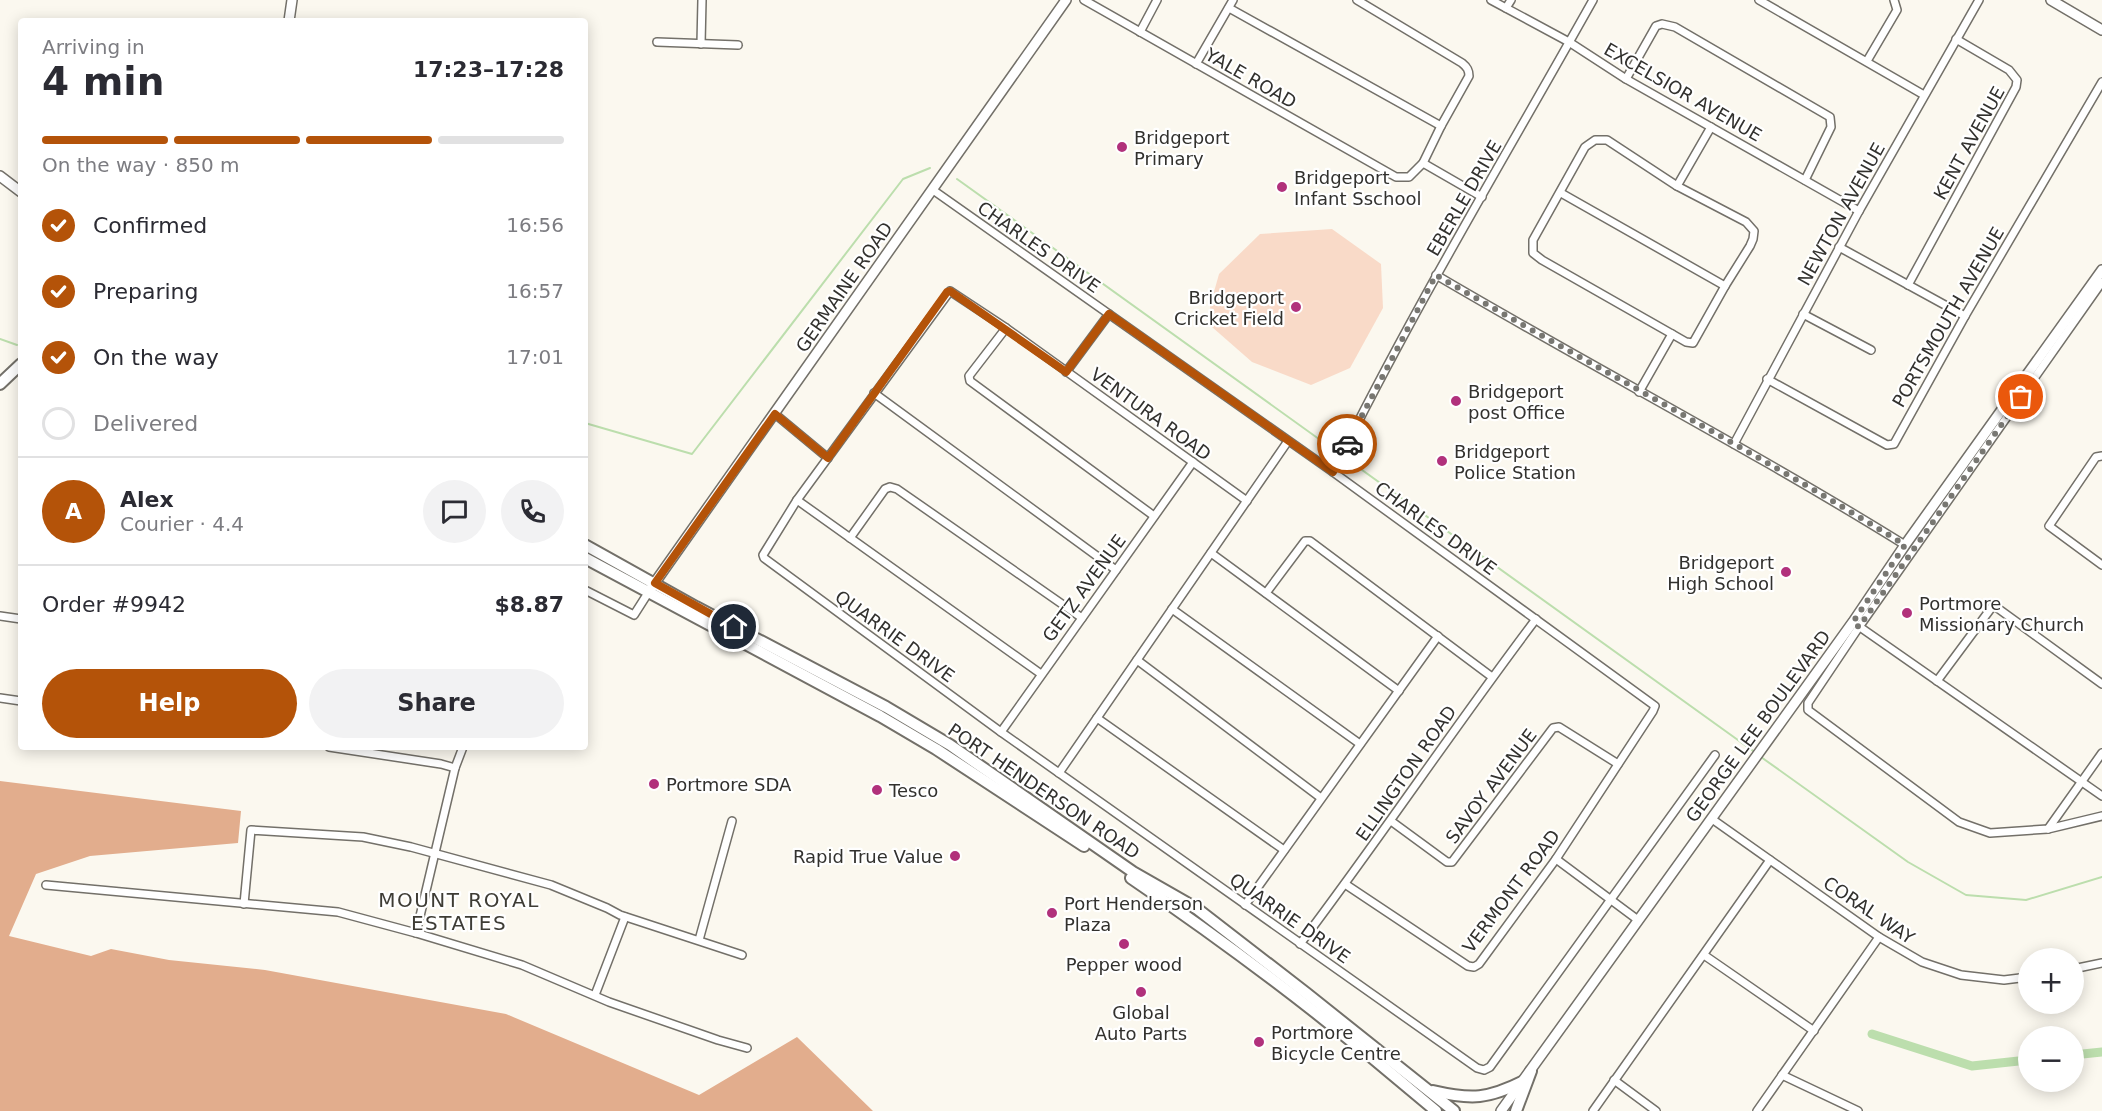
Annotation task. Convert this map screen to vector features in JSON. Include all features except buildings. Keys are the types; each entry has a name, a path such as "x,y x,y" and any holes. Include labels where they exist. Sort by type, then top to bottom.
{"main road":[{"path":"289,18 292,0"},
{"name":"GERMAINE ROAD","path":"648,593 1066,0"},
{"path":"2051,0 2102,30"},
{"path":"0,176 18,190"},
{"name":"GEORGE LEE BOULEVARD","path":"1501,1111 1763,746 1856,624 1905,545 2102,270"},
{"path":"0,385 18,367"},
{"path":"0,385 18,374"},
{"name":"PORT HENDERSON ROAD","path":"588,547 696,607 886,707 950,745 1133,872 1196,908 1454,1111"},
{"name":"PORT HENDERSON ROAD","path":"588,560 880,716 1023,804 1198,924 1300,1000 1436,1111"},
{"path":"1430,1090 1460,1097 1485,1097 1504,1092 1528,1076"},
{"path":"1516,1111 1528,1076"}],"street":[{"path":"701,44 702,0"},
{"name":"YALE ROAD","path":"1084,0 1396,177 1405,178 1413,175 1423,163"},
{"path":"1140,32 1157,0"},
{"path":"1196,64 1233,0"},
{"path":"1357,0 1467,66 1469,76 1440,126 1423,163 1482,197"},
{"name":"EXCELSIOR AVENUE","path":"1491,0 1569,42 1626,79 1859,211"},
{"path":"1506,8 1511,0"},
{"name":"EBERLE DRIVE","path":"1333,472 1436,275 1593,0"},
{"path":"1758,0 1924,95"},
{"path":"1867,62 1897,10 1894,0"},
{"name":"NEWTON AVENUE","path":"1734,444 1839,247 1979,0"},
{"path":"1229,8 1440,126"},
{"path":"1626,79 1656,26 1662,24 1675,27 1830,117 1831,127 1805,180"},
{"name":"KENT AVENUE","path":"1908,285 2016,87 2017,80 2009,70 1956,39"},
{"path":"657,42 738,45"},
{"name":"PORTSMOUTH AVENUE","path":"1767,379 1887,446 1894,444 1965,316 2102,82"},
{"path":"1677,186 1711,127"},
{"path":"1601,139 1607,140 1677,186 1746,222 1754,231 1753,239 1696,341 1690,343 1672,334 1536,257 1533,253 1533,240 1561,193 1586,147 1595,140 1601,139"},
{"name":"CHARLES DRIVE","path":"933,190 1333,472 1654,706"},
{"path":"1561,193 1725,286"},
{"path":"1839,247 1965,316"},
{"path":"1436,275 1831,499 1905,545"},
{"path":"2102,282 1856,624 1807,707 1959,822 1990,833 2048,829 2102,816"},
{"name":"VENTURA ROAD","path":"874,393 950,291 1006,328 1247,501"},
{"path":"1066,372 1109,314"},
{"path":"1803,314 1871,350"},
{"path":"1006,328 969,376 970,381 1154,516"},
{"path":"1639,392 1672,334"},
{"path":"1041,674 797,500 874,393 1116,570"},
{"path":"775,414 828,458"},
{"path":"1059,773 1288,441"},
{"path":"2102,456 2096,457 2049,526 2102,565"},
{"name":"GETZ AVENUE","path":"1000,732 1193,462"},
{"path":"850,538 885,489 890,487 897,489 1082,618"},
{"name":"QUARRIE DRIVE","path":"797,500 764,558 1000,732 1477,1068 1484,1070 1490,1067 1714,755"},
{"path":"1266,593 1307,540 1492,677"},
{"path":"1211,553 1399,691"},
{"path":"588,592 634,615 648,593"},
{"path":"1937,681 1992,607 1996,607 2102,684"},
{"path":"1172,609 1360,744"},
{"path":"0,616 18,619"},
{"name":"ELLINGTON ROAD","path":"1300,944 1536,619"},
{"path":"1856,624 2102,796"},
{"path":"1245,905 1437,636"},
{"path":"1137,660 1321,798"},
{"path":"0,698 18,701"},
{"name":"VERMONT ROAD","path":"1345,884 1467,966 1474,967 1479,964 1556,859 1653,711 1654,706"},
{"path":"1097,718 1284,850"},
{"name":"SAVOY AVENUE","path":"1391,821 1448,862 1452,862 1553,728 1559,727 1618,764"},
{"path":"349,750 455,768"},
{"path":"416,933 455,768 462,750"},
{"path":"2048,829 2102,753"},
{"name":"CORAL WAY","path":"1712,819 1879,937 1922,962 1961,975 2004,980 2018,978"},
{"path":"699,940 732,821"},
{"path":"244,904 250,832 254,829 363,837 435,853 551,885 625,917 742,955"},
{"path":"1556,859 1638,920"},
{"path":"1593,1111 1770,860"},
{"path":"46,885 338,912 522,965 595,995 718,1040 747,1048"},
{"path":"595,995 625,917"},
{"path":"1757,1111 1879,937"},
{"path":"1704,955 1814,1031"},
{"path":"2084,967 2102,963"},
{"path":"1782,1075 1858,1111"},
{"path":"1614,1080 1656,1111"}],"shaded area":[{"name":"Bridgeport Cricket Field","path":"1332,229 1381,264 1383,308 1350,368 1311,385 1252,362 1212,327 1210,306 1219,274 1260,234"},
{"path":"0,781 241,811 238,843 90,856 36,874 9,936 91,956 111,949 169,960 265,970 506,1014 699,1095 797,1037 873,1111 0,1111"}],"waterway":[{"path":"588,424 692,454 903,179 930,168"},
{"path":"957,179 1756,753"},
{"path":"0,339 17,345"},
{"path":"1761,757 1908,862 1966,895 2026,900 2102,877"},
{"path":"1872,1034 1972,1066 2018,1061"},
{"path":"2084,1054 2102,1052"}],"way so far":[{"path":"1347,444 1436,275 1831,499 1905,545 1853,622 1859,627 2021,397"}],"place":[{"name":"Bridgeport Primary","path":"1122,147"},
{"name":"Bridgeport Infant Sschool","path":"1282,187"},
{"name":"Bridgeport Cricket Field","path":"1296,307"},
{"name":"Bridgeport post Office","path":"1456,401"},
{"name":"Bridgeport Police Station","path":"1442,461"},
{"name":"Bridgeport High School","path":"1786,572"},
{"name":"Portmore Missionary Church","path":"1907,613"},
{"name":"Portmore SDA","path":"654,784"},
{"name":"Tesco","path":"877,790"},
{"name":"Rapid True Value","path":"955,856"},
{"name":"Port Henderson Plaza","path":"1052,913"},
{"name":"Pepper wood","path":"1124,944"},
{"name":"Global Auto Parts","path":"1141,992"},
{"name":"Portmore Bicycle Centre","path":"1259,1042"}],"district":[{"name":"MOUNT ROYAL ESTATES","path":"459,912"}],"route":[{"path":"734,627 655,583 775,414 828,458 947,292 950,291 1066,372 1109,314 1333,472 1347,444"}]}
